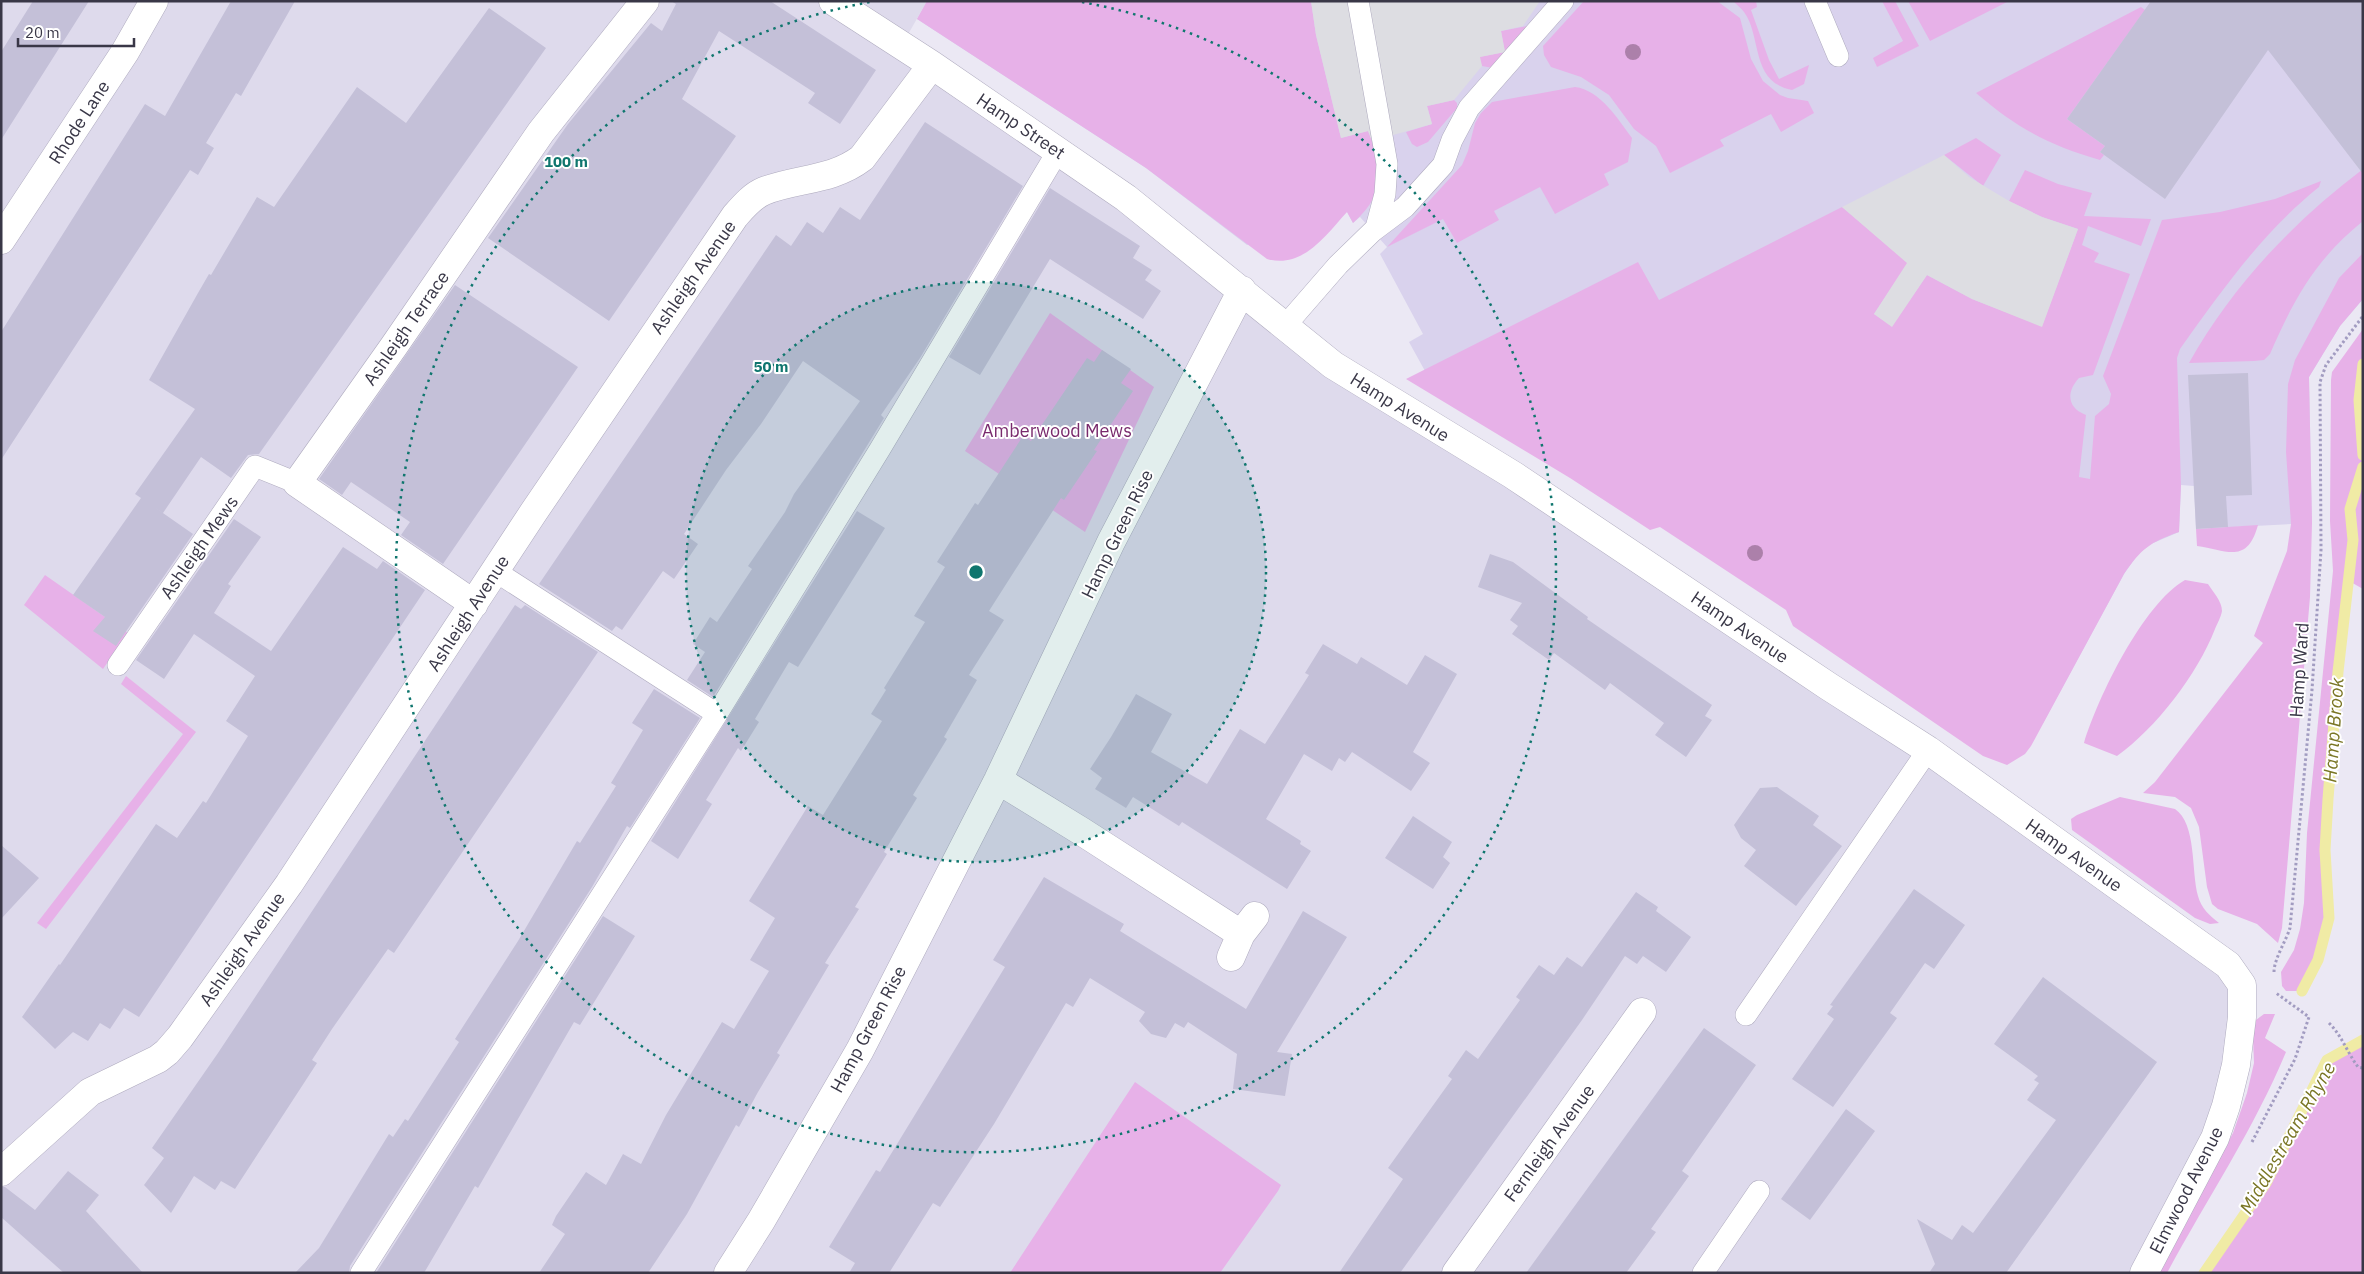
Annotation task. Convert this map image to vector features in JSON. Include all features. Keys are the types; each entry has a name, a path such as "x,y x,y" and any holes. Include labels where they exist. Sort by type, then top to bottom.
{"street":[{"name":"Rhode Lane","path":"1,240 125,52 154,1"},
{"name":"Ashleigh Terrace","path":"297,483 541,132 645,1"},
{"name":"Hamp Street","path":"833,1 932,65 1126,198 1204,259"},
{"name":"Ashleigh Avenue","path":"1,1172 90,1092 140,1069 167,1052 288,884 632,365 734,216 750,200 763,191 827,176 849,168 862,158 932,65"},
{"name":"Hamp Avenue","path":"1204,259 1302,342 1361,384 1513,475 1828,686 1928,750 2228,965 2242,985 2242,1017"},
{"name":"Hamp Green Rise","path":"728,1273 761,1221 860,1050 998,780 1111,542 1242,290"},
{"path":"297,483 474,604"},
{"path":"998,780 1081,831 1242,936"},
{"name":"Fernleigh Avenue","path":"1456,1273 1642,1012"},
{"name":"Elmwood Avenue","path":"2144,1273 2215,1138 2236,1065 2242,1017"}],"lane":[{"path":"1358,1 1387,164 1385,194 1376,228"},
{"path":"1285,326 1338,265 1376,228 1405,207 1443,165 1452,140 1469,108 1563,1"},
{"path":"1815,1 1838,56"},
{"path":"361,1273 716,714 880,449 1058,151"},
{"name":"Ashleigh Mews","path":"118,665 255,466 297,483"},
{"path":"495,571 716,714"},
{"path":"1746,1014 1928,750"},
{"path":"1703,1273 1759,1191"}],"path":[{"name":"Hamp Ward","path":"2274,973 2274,964 2284,948 2290,928 2312,690 2321,550 2320,382 2326,364 2363,316"},
{"path":"2274,992 2309,1017"},
{"path":"2329,1023 2341,1035 2346,1050 2358,1067 2363,1068"}],"shaded area":[{"path":"1,1 927,1 902,45 1242,290 2228,965 2236,1065 2144,1273 1,1273"},
{"path":"927,1 2363,1 2363,299 2340,326 2309,377 2312,523 2196,529 2194,486 2181,485 2179,532 2151,544 2138,554 2124,574 2043,723 1565,391 1425,371 1409,342 1423,334 1380,254 1387,247 1360,217 1353,223 1347,212 1247,245 1146,168 917,19"},
{"path":"1311,1 1540,1 1523,26 1501,31 1505,52 1480,57 1482,66 1454,100 1427,106 1432,124 1372,141 1368,131 1341,138 1316,35"},
{"path":"1944,155 1969,177 2009,201 2042,217 2078,229 2042,327 1972,299 1927,275 1892,327 1874,314 1907,263 1842,207"}],"green space":[{"path":"927,1 1311,1 1316,35 1341,138 1368,131 1377,157 1379,180 1372,202 1353,223 1347,212 1322,240 1303,255 1280,261 1267,259 1146,168 917,19"},
{"path":"1584,1 1717,1 1740,18 1751,59 1763,81 1780,95 1808,101 1814,113 1781,132 1771,114 1720,140 1724,146 1670,173 1656,146 1634,129 1609,95 1581,77 1551,67 1544,55 1543,46"},
{"path":"1733,1 1756,1 1757,7 1751,10 1769,60 1779,79 1809,65 1804,84 1792,90 1779,85 1769,78 1759,57 1750,22 1744,12"},
{"path":"1882,1 1895,1 1919,46 1877,67 1873,58 1903,41"},
{"path":"1908,1 2009,1 1930,41"},
{"path":"2141,7 2145,10 2067,119 2105,146 2100,152 2104,155 2100,160 2064,148 2034,134 2005,116 1976,93"},
{"path":"1527,26 1493,68 1482,66 1479,57 1505,52 1501,31"},
{"path":"1575,87 1584,89 1608,106 1632,138 1628,162 1604,174 1609,185 1555,214 1540,187 1494,211 1499,220 1457,243 1443,219 1387,247 1462,165 1468,151 1475,123 1481,113 1492,102"},
{"path":"1454,100 1457,103 1457,108 1428,142 1417,147 1412,144 1406,132 1432,124 1427,106"},
{"path":"1976,138 2001,155 1983,186 1944,155"},
{"path":"2363,169 2363,221 2332,250 2319,266 2297,298 2270,354 2264,360 2189,363 2225,307 2266,257 2312,211"},
{"path":"2025,170 2058,184 2092,193 2084,216 2151,219 2141,246 2088,226 2082,245 2099,253 2094,262 2130,274 2093,375 2079,378 2070,394 2070,399 2075,408 2086,415 2079,477 2090,479 2095,416 2109,404 2111,394 2103,376 2162,220 2220,212 2275,199 2321,181 2319,187 2261,242 2180,349 2177,358 2181,485 2179,532 2147,547 2130,565 2031,746 2025,754 2007,765 1983,756 1793,626 1786,610 1660,527 1650,530 1570,478 1406,379 1638,262 1659,300 1842,207 1908,263 1874,314 1892,326 1927,275 1972,299 2042,326 2078,229 2042,217 2009,201"},
{"path":"2363,253 2363,299 2340,326 2309,377 2312,523 2310,597 2282,928 2278,943 2257,924 2218,909 2212,904 2207,887 2199,827 2191,808 2175,797 2143,793 2155,782 2263,643 2254,636 2287,551 2291,524 2286,452 2288,384 2295,360 2339,278"},
{"name":"Amberwood Mews","path":"1050,313 1154,387 1085,532 965,451"},
{"path":"2363,329 2363,589 2349,581 2338,672 2325,850 2329,918 2318,960 2302,991 2286,991 2282,986 2281,972 2294,950 2304,903 2307,833 2333,571 2330,521 2331,380 2332,372"},
{"path":"2258,525 2248,546 2242,550 2227,552 2197,546 2196,529"},
{"path":"45,575 128,633 103,669 24,605"},
{"path":"2185,580 2208,584 2222,607 2220,618 2198,664 2160,716 2117,756 2084,743 2111,678 2138,630 2153,609 2169,592"},
{"path":"126,676 196,732 46,929 37,923 183,734 121,684"},
{"path":"2120,797 2175,809 2182,816 2190,837 2199,900 2212,918 2219,923 2210,924 2195,918 2072,830 2071,819"},
{"path":"2264,1014 2275,1014 2265,1038 2286,1052 2260,1109 2167,1273 2158,1273 2233,1133 2247,1093 2254,1063 2253,1038 2256,1020"},
{"path":"2363,1040 2363,1273 2204,1273 2266,1183 2327,1060"},
{"path":"1135,1082 1281,1185 1278,1191 1220,1273 1010,1273"}],"building":[{"path":"33,1 89,1 1,140 1,52"},
{"path":"231,1 295,1 241,96 236,93 206,143 214,148 198,175 190,170 1,460 1,332 145,104 165,116"},
{"path":"671,1 770,1 876,70 840,124 808,103 815,93 719,31 682,99 736,136 609,321 488,238 568,124 651,23 662,31 676,4"},
{"path":"2151,1 2363,1 2363,174 2268,50 2165,199 2100,152 2105,146 2067,119"},
{"path":"489,8 546,48 259,454 248,455 231,478 201,457 163,513 150,504 193,534 116,646 93,631 105,617 73,595 141,498 135,494 195,409 149,380 209,274 211,275 257,197 274,207 357,87 406,123"},
{"path":"925,122 1023,186 920,358 881,415 884,418 713,697 687,680 705,652 693,644 710,617 717,622 752,569 748,566 785,512 794,494 860,401 803,361 761,424 726,470 684,534 698,544 674,579 663,571 622,630 616,626 612,631 539,584 776,235 791,246 807,222 823,233 840,207 860,220"},
{"path":"1050,188 1140,246 1133,258 1152,270 1145,280 1161,291 1143,319 1050,259 980,375 949,357"},
{"path":"455,285 578,367 443,564 401,535 410,522 351,482 342,495 319,479"},
{"path":"1102,350 1131,369 1121,383 1133,391 1094,450 1097,451 1064,500 1061,498 989,611 1004,620 969,675 977,680 944,737 947,739 913,795 917,798 884,852 887,854 855,907 859,909 825,963 829,965 777,1053 780,1055 739,1127 736,1125 687,1214 648,1273 539,1273 565,1234 552,1225 556,1216 586,1172 606,1185 623,1154 641,1164 666,1115 722,1022 734,1029 769,971 750,960 775,918 749,901 808,806 823,815 882,721 871,714 886,690 884,688 925,622 914,616 945,567 937,562 975,503 978,505 1023,436 1031,441 1087,358 1094,362"},
{"path":"2248,373 2252,495 2226,496 2228,527 2196,529 2188,375"},
{"path":"857,511 885,528 798,667 789,662 755,719 759,722 741,751 738,748 706,800 712,804 678,859 651,841"},
{"path":"234,519 261,537 228,584 231,586 214,613 271,651 343,547 377,569 383,561 425,590 139,1017 124,1008 110,1029 100,1023 88,1041 73,1032 55,1049 22,1017 60,965 156,824 177,838 203,801 206,803 248,736 226,721 255,676 194,634 164,679 136,660"},
{"path":"1490,554 1513,562 1588,617 1587,619 1712,705 1705,716 1712,720 1686,757 1655,735 1664,723 1610,683 1605,690 1554,653 1549,660 1512,634 1518,626 1510,620 1522,603 1478,587"},
{"path":"515,605 521,609 525,605 598,652 394,953 388,949 332,1029 312,1060 317,1063 235,1189 221,1181 215,1190 194,1176 171,1213 144,1185 164,1158 152,1148 218,1053"},
{"path":"1323,644 1357,664 1361,657 1407,685 1425,655 1457,674 1413,752 1430,763 1411,791 1352,752 1345,762 1339,758 1332,771 1304,754 1266,819 1301,841 1300,844 1311,851 1287,889 1182,822 1179,826 1133,797 1126,808 1095,789 1102,778 1090,769 1136,694 1172,714 1151,752 1207,784 1240,729 1265,744 1309,675 1305,673"},
{"path":"654,689 700,718 630,828 627,826 592,887 350,1266 349,1273 295,1273 319,1248 389,1134 393,1137 405,1119 408,1121 459,1042 455,1039 518,941 577,841 580,843 616,786 611,783 643,730 632,723"},
{"path":"1777,787 1819,816 1813,825 1842,846 1796,906 1744,866 1756,850 1741,838 1734,825 1760,788"},
{"path":"1413,816 1452,842 1443,857 1450,863 1433,889 1385,858"},
{"path":"1,845 39,878 1,919"},
{"path":"1044,877 1124,924 1120,931 1246,1009 1303,911 1347,937 1277,1052 1292,1054 1285,1096 1233,1089 1237,1054 1188,1022 1184,1028 1175,1023 1166,1038 1151,1034 1139,1021 1145,1012 1090,978 1073,1007 1066,1003 994,1124 940,1207 933,1203 889,1273 849,1273 855,1263 829,1247 876,1170 880,1172 1005,967 993,960"},
{"path":"1914,889 1965,925 1934,969 1925,963 1890,1013 1897,1018 1833,1107 1792,1079 1834,1019 1827,1014 1833,1006 1830,1005"},
{"path":"1636,892 1658,907 1656,911 1691,937 1666,972 1643,956 1637,964 1625,956 1582,1020 1400,1273 1339,1273 1403,1179 1388,1168 1452,1079 1448,1076 1466,1050 1478,1059 1520,1000 1516,997 1539,965 1554,975 1567,957 1582,967"},
{"path":"603,916 635,936 580,1025 574,1022 478,1188 475,1186 424,1273 376,1273"},
{"path":"2043,977 2157,1062 2006,1273 1929,1273 1935,1264 1917,1219 1952,1240 1962,1225 1973,1233 2056,1120 2027,1100 2039,1083 2034,1080 2038,1076 1994,1044"},
{"path":"1704,1028 1756,1065 1682,1171 1689,1176 1651,1229 1656,1232 1626,1273 1526,1273"},
{"path":"1846,1109 1875,1131 1810,1220 1781,1199"},
{"path":"68,1171 99,1195 86,1211 143,1273 64,1273 1,1217 1,1187 5,1187 35,1210"}],"waterway":[{"name":"Hamp Brook","path":"2363,364 2359,400 2363,455"},
{"name":"Hamp Brook","path":"2302,991 2318,960 2329,918 2325,850 2328,799 2338,672 2353,540 2350,509 2363,467"},
{"name":"Middlestream Rhyne","path":"2204,1273 2266,1183 2327,1060 2363,1040"}]}
